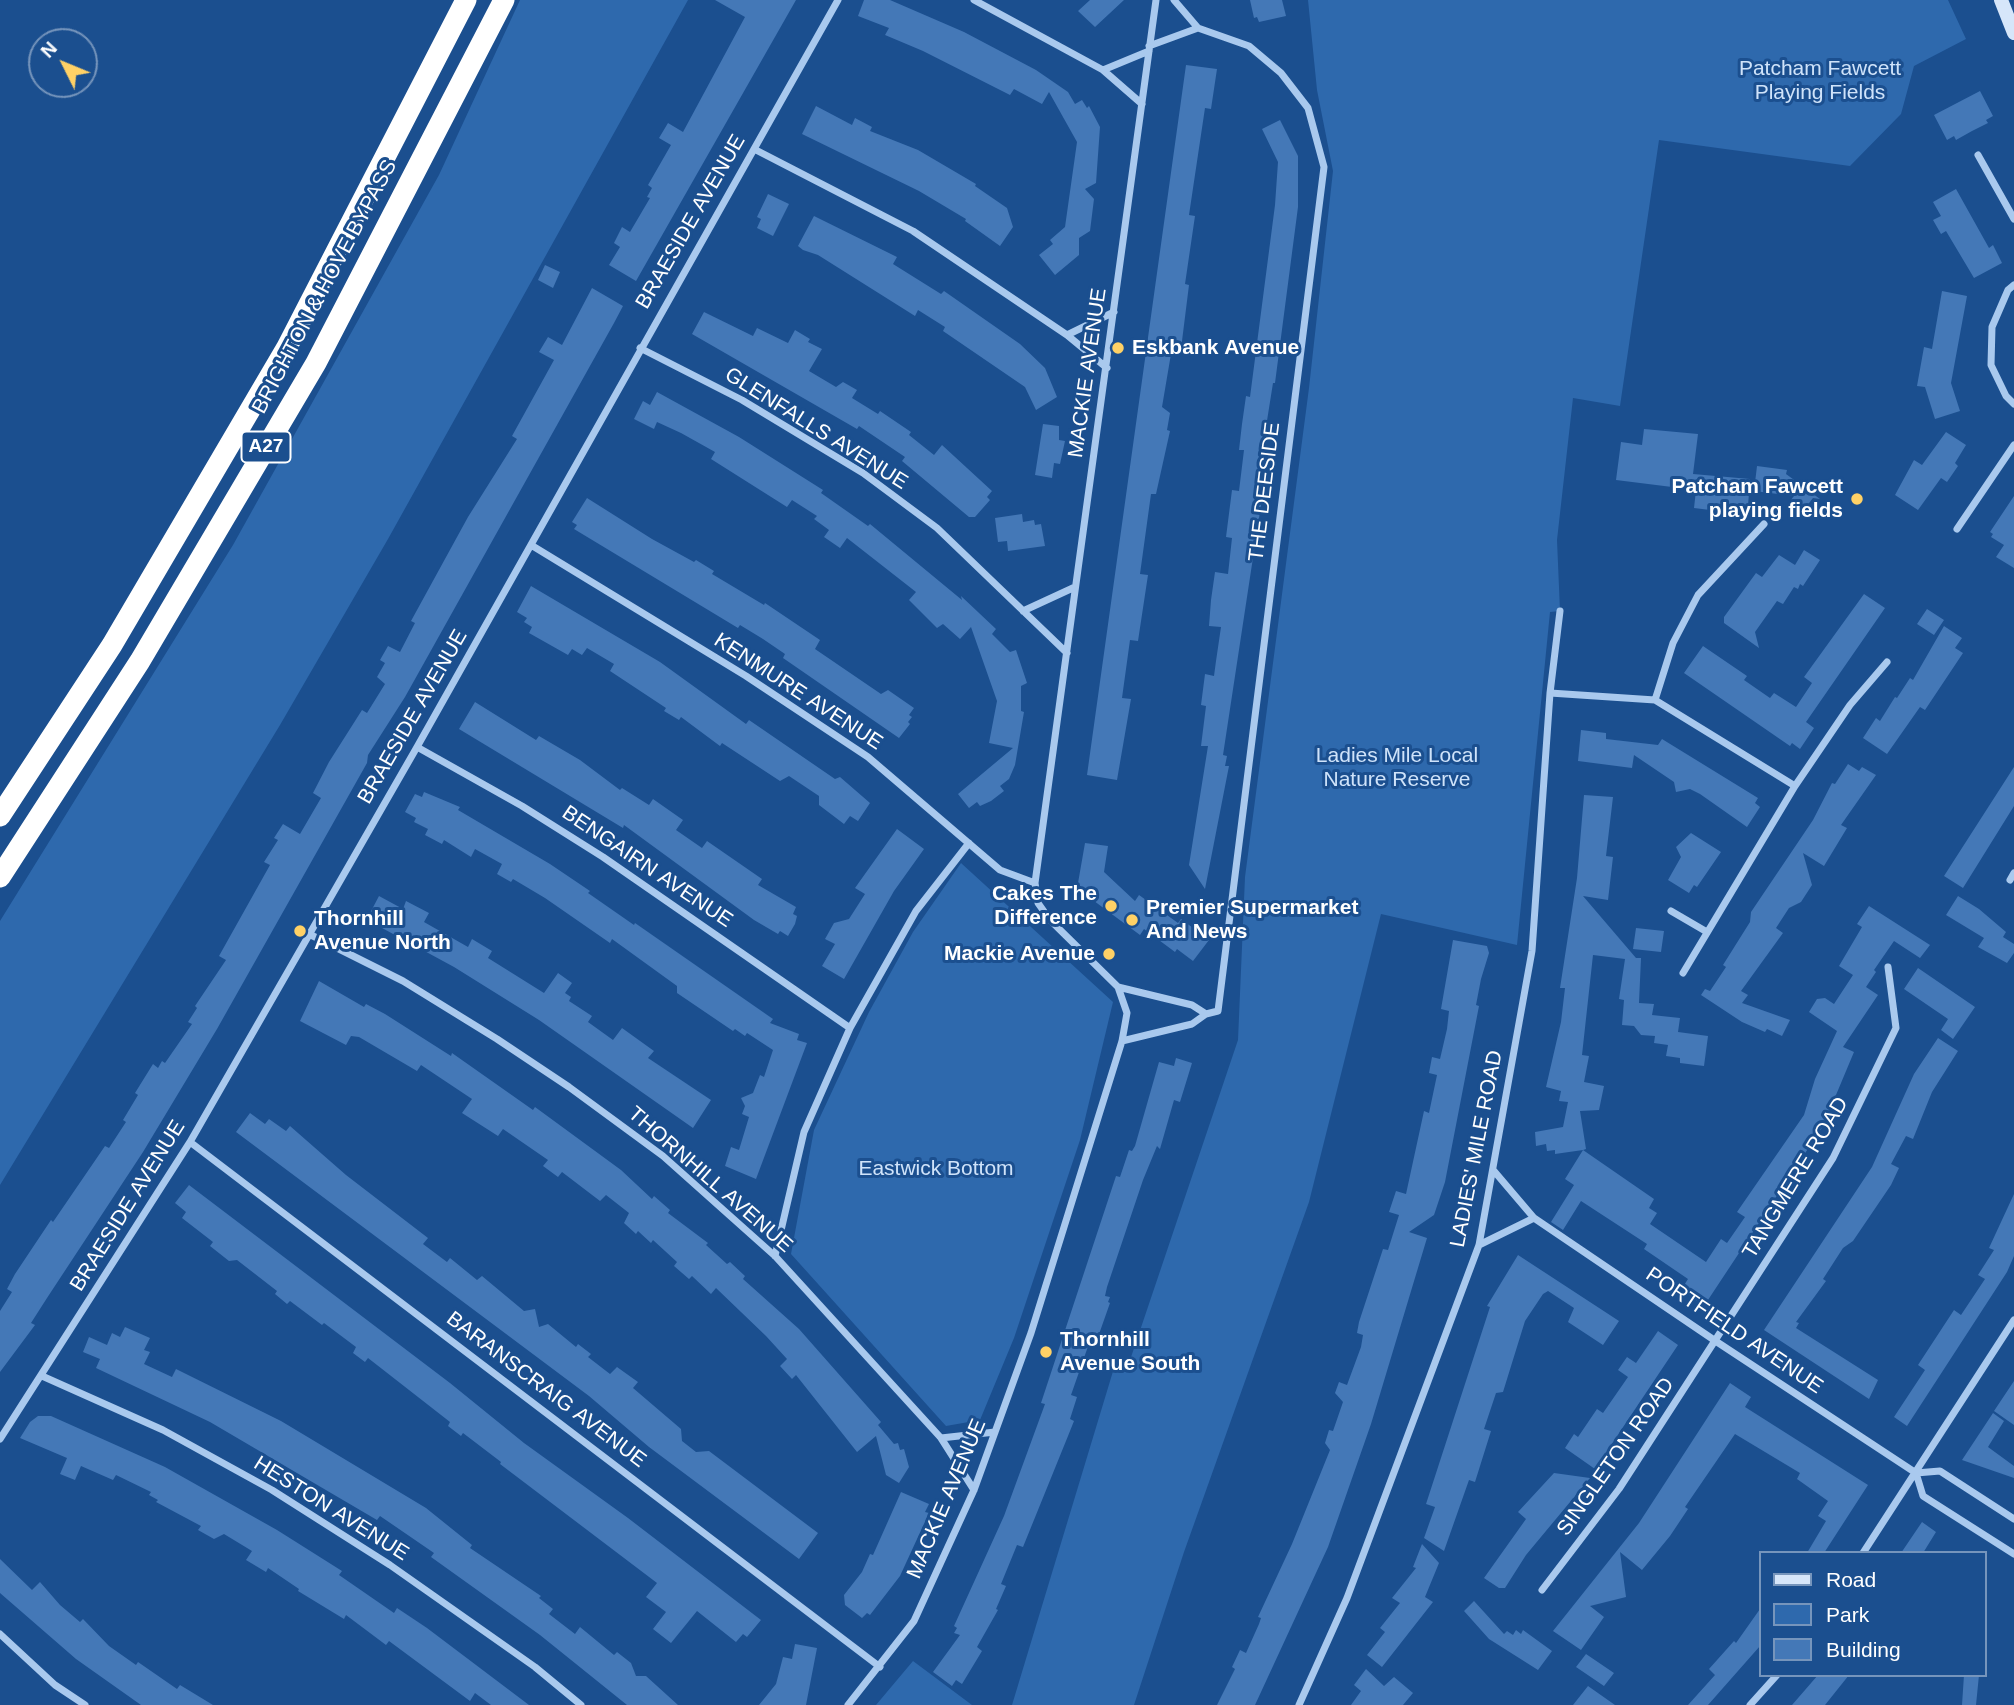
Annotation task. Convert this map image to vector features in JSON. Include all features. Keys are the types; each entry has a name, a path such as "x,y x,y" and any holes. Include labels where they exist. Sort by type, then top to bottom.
{"highway":[{"name":"BRIGHTON & HOVE BYPASS","path":"0,817 112,645 287,347 466,0"},
{"name":"BRIGHTON & HOVE BYPASS","path":"0,877 139,661 316,363 504,0"}],"street":[{"name":"BRAESIDE AVENUE","path":"0,1439 190,1142 417,747 838,0"},
{"path":"974,0 1103,70 1142,104"},
{"name":"MACKIE AVENUE","path":"848,1705 914,1621 974,1490 1031,1333 1122,1041 1127,1013 1118,987 1050,920 1038,903 1035,883 1156,0"},
{"name":"THE DEESIDE","path":"1174,0 1198,28 1249,46 1281,73 1308,108 1324,167 1218,1011 1206,1014"},
{"path":"2001,0 2014,33"},
{"path":"1103,70 1198,28"},
{"path":"754,149 913,230 1067,335 1107,368"},
{"path":"1978,155 2014,219"},
{"path":"2014,285 2008,290 1992,327 1990,365 2006,396 2014,404"},
{"path":"1067,335 1114,312"},
{"name":"GLENFALLS AVENUE","path":"640,348 742,400 863,473 937,528 1067,653"},
{"path":"1957,529 2014,445"},
{"path":"1655,700 1673,643 1698,595 1764,524"},
{"name":"KENMURE AVENUE","path":"531,545 746,676 868,757 1000,870 1035,883"},
{"path":"1023,611 1075,587"},
{"name":"LADIES' MILE ROAD","path":"1299,1705 1348,1598 1479,1245 1532,951 1550,693 1560,611"},
{"path":"1683,973 1795,786 1850,705 1887,662"},
{"path":"1550,693 1655,700 1795,786"},
{"name":"BENGAIRN AVENUE","path":"417,747 522,806 603,857 850,1028"},
{"path":"775,1256 804,1132 850,1028 916,911 970,842"},
{"path":"1671,911 1707,932"},
{"name":"THORNHILL AVENUE","path":"309,934 402,981 569,1087 663,1156 775,1256 941,1438 974,1490"},
{"name":"TANGMERE ROAD","path":"1717,1342 1833,1158 1896,1028 1888,967"},
{"path":"1118,987 1192,1005 1206,1014 1192,1024 1122,1041"},
{"name":"BARANSCRAIG AVENUE","path":"190,1142 880,1667"},
{"name":"PORTFIELD AVENUE","path":"1494,1171 1534,1218 1717,1342 1916,1473 1940,1471 2014,1519"},
{"path":"1479,1245 1534,1218"},
{"path":"1864,1551 2014,1320"},
{"name":"SINGLETON ROAD","path":"1542,1590 1619,1489 1717,1342"},
{"name":"HESTON AVENUE","path":"41,1376 163,1430 272,1490 401,1573 535,1667 581,1705"},
{"path":"941,1438 995,1432"},
{"name":"PORTFIELD AVENUE","path":"1916,1473 1923,1496 2014,1554"},
{"path":"0,1634 55,1685 85,1705"},
{"path":"1751,1705 1775,1677"}],"green space":[{"path":"520,0 688,0 388,539 280,725 0,1185 0,921 233,545 439,175"},
{"name":"Ladies Mile Local Nature Reserve","path":"1308,0 1948,0 1966,39 1914,66 1901,114 1850,166 1659,140 1620,406 1573,398 1557,540 1560,611 1550,612 1517,945 1381,914 1309,1202 1184,1552 1134,1705 1012,1705 1114,1368 1126,1372 1238,1040 1245,877 1309,388 1333,171 1317,90"},
{"name":"Eastwick Bottom","path":"961,863 1113,1002 1080,1140 1014,1338 980,1420 946,1426 791,1254 814,1130 869,1012 913,932"},
{"path":"913,1661 972,1705 876,1705"}],"building":[{"path":"715,0 796,0 636,281 609,265 620,247 614,243 622,227 630,232 650,198 647,197 652,188 648,185 671,145 659,138 668,123 683,132 745,17"},
{"path":"864,0 890,0 964,32 1036,70 1068,92 1075,104 1082,100 1087,108 1089,106 1100,127 1096,183 1085,189 1094,199 1090,231 1079,238 1079,255 1055,275 1039,255 1053,244 1050,240 1065,227 1077,142 1049,92 1042,104 1014,89 1010,95 885,35 889,28 858,16"},
{"path":"1090,0 1124,0 1095,27 1078,11"},
{"path":"1250,0 1282,0 1286,16 1259,22 1257,17 1254,18"},
{"path":"1186,65 1217,69 1211,109 1205,108 1189,215 1195,216 1185,284 1189,285 1181,349 1172,348 1162,407 1170,413 1167,430 1170,431 1156,494 1151,494 1140,574 1148,575 1138,641 1130,640 1122,698 1131,699 1117,780 1087,775"},
{"path":"1980,91 1993,116 1986,120 1988,123 1956,140 1954,136 1947,140 1934,115"},
{"path":"816,106 852,125 855,118 872,127 870,131 918,150 976,184 975,186 1007,208 1013,227 1000,246 965,221 966,219 919,191 802,134"},
{"path":"1280,120 1298,156 1298,207 1275,383 1262,458 1262,469 1266,469 1223,755 1227,756 1225,766 1229,766 1205,889 1189,865 1208,746 1201,746 1206,706 1201,705 1205,674 1214,676 1221,627 1209,626 1211,600 1215,572 1228,574 1232,538 1226,537 1232,490 1239,491 1244,450 1239,450 1242,424 1246,396 1250,397 1275,205 1278,162 1262,129"},
{"path":"1956,189 1989,248 1993,245 2002,263 1974,278 1946,231 1941,234 1933,220 1941,216 1933,202"},
{"path":"768,194 789,204 773,236 757,228 761,219 757,217"},
{"path":"814,216 897,257 893,264 941,294 944,291 1020,344 1045,368 1057,397 1036,410 1025,387 943,331 945,327 918,310 915,316 818,255 803,250 798,246"},
{"path":"545,265 560,272 553,288 538,280"},
{"path":"592,288 623,306 614,323 405,697 368,755 367,763 217,1029 143,1152 31,1323 35,1325 0,1372 0,1311 12,1292 7,1289 15,1274 105,1146 109,1148 126,1122 123,1120 138,1095 135,1093 153,1064 158,1068 162,1061 165,1063 192,1024 188,1022 197,1008 195,1006 226,960 219,956 270,865 264,862 278,840 274,838 283,824 300,834 321,798 313,793 329,762 362,710 367,713 385,684 377,677 385,663 380,660 388,646 400,652 415,623 411,621 468,517 517,439 512,436 554,360 539,352 548,337 562,345"},
{"path":"1942,291 1967,296 1951,383 1960,411 1935,419 1925,387 1917,386 1924,347 1932,349"},
{"path":"704,312 753,336 757,328 788,343 795,330 810,339 808,342 822,349 809,371 836,387 843,382 857,390 852,398 878,414 880,411 911,432 909,435 934,455 942,445 992,491 987,497 990,500 975,517 969,517 902,461 905,457 859,426 857,429 692,334"},
{"path":"657,392 739,437 823,490 821,493 868,526 870,524 962,600 961,596 996,629 992,634 1010,652 1016,650 1027,683 1021,686 1021,711 1024,712 1015,765 1009,779 1000,786 1004,791 991,801 980,806 977,802 969,808 958,794 1013,748 989,743 997,701 971,627 960,639 943,624 937,628 909,600 916,592 847,538 840,548 824,537 829,530 814,519 817,516 792,500 787,507 711,459 715,452 681,433 657,422 654,429 634,419 643,401 650,405"},
{"path":"1043,424 1059,426 1059,440 1065,441 1060,464 1054,463 1052,478 1035,475"},
{"path":"1644,429 1698,434 1693,474 1750,479 1748,506 1719,504 1718,511 1694,508 1696,490 1616,480 1621,442 1642,445"},
{"path":"1946,432 1966,445 1955,463 1958,466 1947,482 1941,478 1918,510 1895,495 1914,460 1922,465"},
{"path":"1757,466 1787,470 1786,474 1820,499 1813,498 1799,516 1786,506 1794,496 1754,491"},
{"path":"2014,496 2014,568 1996,557 2004,545 1991,537 1993,534 1990,532"},
{"path":"587,498 652,539 694,562 696,560 714,571 712,574 764,605 765,603 820,640 815,649 881,694 888,690 914,708 909,715 912,717 908,722 910,724 899,738 783,658 785,654 763,639 740,625 738,628 574,529 577,525 572,522"},
{"path":"1022,514 1023,522 1034,520 1035,525 1041,524 1045,546 1008,551 1007,541 998,542 995,518"},
{"path":"1804,550 1820,560 1803,586 1800,584 1798,589 1794,587 1783,604 1777,601 1755,632 1759,648 1724,623 1724,617 1756,573 1762,577 1779,555 1795,565"},
{"path":"531,586 660,662 746,724 749,720 835,779 840,777 870,803 858,821 850,816 844,824 819,805 819,796 789,776 780,781 722,743 720,746 681,717 679,720 664,711 666,708 610,671 614,664 587,648 582,655 572,649 568,655 529,633 532,627 524,622 527,618 517,612"},
{"path":"1864,594 1885,608 1806,722 1814,728 1800,749 1792,743 1790,746 1684,673 1703,646 1747,676 1744,680 1770,698 1774,693 1796,707 1812,683 1804,677"},
{"path":"1927,609 1944,620 1934,635 1917,624"},
{"path":"1944,626 1962,638 1955,648 1963,653 1925,710 1920,707 1887,754 1863,738 1876,718 1880,721 1910,678 1913,680"},
{"path":"475,702 536,740 539,736 580,760 620,790 622,788 649,805 653,799 683,820 676,830 702,848 707,841 762,879 758,885 796,907 793,914 797,916 795,924 788,936 780,931 778,934 754,920 624,825 623,828 459,729"},
{"path":"1581,730 1606,733 1606,739 1658,745 1662,739 1758,798 1755,803 1760,807 1747,827 1690,789 1676,792 1674,782 1634,755 1632,768 1578,761"},
{"path":"1848,764 1859,771 1862,767 1876,775 1841,825 1847,828 1824,866 1803,853 1812,885 1801,902 1789,908 1776,928 1783,933 1741,991 1748,995 1742,1003 1790,1020 1782,1036 1767,1029 1765,1032 1742,1022 1701,995 1705,989 1710,991 1726,967 1723,965 1750,922 1751,912 1813,820 1832,783 1835,784"},
{"path":"2014,767 2014,806 1963,888 1944,876"},
{"path":"424,792 460,807 458,810 550,864 634,925 635,923 773,1019 770,1023 799,1034 797,1040 807,1043 756,1179 725,1166 731,1147 739,1150 749,1117 742,1114 745,1106 741,1098 753,1093 760,1075 764,1077 773,1050 747,1033 745,1036 735,1029 733,1031 677,993 677,986 612,939 610,943 545,898 513,879 511,882 497,874 502,864 475,849 471,857 444,840 442,844 425,835 428,829 414,822 416,818 405,812 415,794 422,797"},
{"path":"1584,795 1613,797 1606,856 1613,857 1608,900 1583,896 1636,958 1641,958 1639,1003 1654,1004 1652,1015 1680,1018 1678,1032 1708,1036 1704,1066 1680,1063 1680,1058 1666,1056 1668,1045 1654,1043 1655,1036 1641,1035 1634,1026 1622,1025 1624,1000 1619,999 1625,959 1593,955 1582,1055 1589,1056 1584,1082 1604,1086 1599,1110 1580,1111 1586,1149 1555,1154 1555,1150 1547,1151 1546,1144 1536,1146 1535,1132 1563,1127 1568,1102 1559,1101 1561,1091 1546,1087 1561,1022 1565,988 1560,988 1577,878"},
{"path":"897,829 924,849 894,891 844,979 822,966 835,944 825,939 834,923 849,919 865,894 855,888"},
{"path":"1691,833 1721,852 1697,887 1694,885 1689,893 1668,880 1681,857 1676,847"},
{"path":"1085,843 1108,846 1104,872 1135,901 1139,895 1178,923 1181,919 1209,940 1193,961 1177,949 1175,952 1144,929 1140,935 1086,895 1078,883"},
{"path":"379,896 403,909 406,901 429,913 424,922 468,947 472,939 492,951 488,958 544,993 558,973 572,983 565,993 571,997 569,1001 592,1016 588,1022 613,1040 622,1028 654,1051 648,1058 711,1100 693,1128 539,1020 454,967 371,922 373,918 369,915"},
{"path":"1958,896 1979,909 2006,932 2003,937 2014,944 2014,953 2007,963 1978,947 1984,938 1946,915"},
{"path":"1869,906 1930,945 1920,958 1894,941 1874,970 1876,972 1866,987 1878,995 1843,1047 1854,1052 1823,1126 1704,1306 1681,1290 1688,1279 1644,1249 1647,1244 1581,1201 1563,1230 1551,1222 1574,1185 1565,1179 1583,1150 1654,1199 1649,1208 1657,1213 1650,1224 1706,1262 1721,1239 1727,1243 1745,1217 1737,1212 1804,1115 1815,1079 1837,1031 1809,1012 1817,999 1825,998 1834,1004 1853,975 1839,966 1862,927 1857,924"},
{"path":"1636,928 1664,931 1661,952 1633,949"},
{"path":"1453,940 1487,946 1489,953 1476,1005 1479,1006 1445,1182 1434,1215 1409,1232 1427,1238 1371,1424 1328,1547 1255,1705 1217,1705 1235,1669 1232,1667 1240,1650 1246,1653 1259,1624 1261,1618 1258,1617 1292,1544 1330,1450 1325,1443 1329,1430 1333,1431 1343,1402 1335,1393 1339,1382 1347,1385 1361,1347 1363,1335 1357,1333 1359,1322 1383,1249 1388,1250 1399,1215 1389,1212 1396,1191 1406,1194 1424,1111 1429,1113 1437,1075 1429,1073 1432,1057 1440,1059 1447,1029 1449,1011 1441,1009"},
{"path":"1918,968 1975,1007 1953,1039 1941,1030 1948,1019 1904,989"},
{"path":"319,981 364,1007 366,1004 385,1014 451,1056 452,1053 533,1110 535,1107 621,1170 652,1199 654,1196 670,1210 668,1213 708,1243 706,1245 727,1264 730,1262 745,1276 743,1279 799,1329 881,1422 878,1425 894,1444 898,1443 900,1450 904,1449 909,1467 899,1483 886,1475 876,1436 857,1452 796,1375 792,1379 780,1366 787,1359 766,1336 716,1288 711,1294 692,1276 689,1279 674,1266 677,1262 653,1240 651,1243 638,1231 636,1234 624,1223 629,1213 606,1195 600,1201 562,1172 558,1177 543,1166 548,1160 503,1129 498,1136 462,1113 472,1099 421,1065 417,1071 359,1037 351,1036 346,1045 300,1021"},
{"path":"1938,1038 1958,1051 1932,1092 1913,1139 1906,1136 1891,1164 1899,1168 1891,1185 1853,1241 1843,1248 1823,1279 1826,1281 1796,1322 1799,1323 1796,1328 1878,1380 1869,1399 1764,1330 1872,1167 1914,1074"},
{"path":"1176,1058 1192,1063 1180,1102 1174,1100 1160,1149 1157,1146 1143,1180 1107,1287 1105,1296 1110,1297 1110,1303 1098,1337 1092,1335 1071,1395 1077,1397 1070,1419 1074,1421 1023,1547 1017,1545 1001,1584 1006,1586 996,1609 998,1610 977,1647 982,1651 962,1684 956,1680 952,1686 933,1672 960,1635 954,1633 957,1628 954,1626 1004,1516 1045,1404 1041,1403 1116,1176 1120,1177 1129,1150 1132,1151 1135,1146 1159,1062 1174,1066"},
{"path":"250,1113 265,1124 269,1119 286,1131 290,1126 346,1175 428,1238 423,1244 447,1262 450,1258 477,1280 482,1276 524,1311 535,1309 539,1327 548,1324 576,1347 578,1344 591,1354 588,1357 610,1374 617,1367 638,1382 633,1388 681,1429 682,1441 696,1452 709,1451 818,1533 799,1559 649,1447 589,1396 236,1132"},
{"path":"189,1185 450,1383 524,1443 628,1518 761,1620 747,1637 743,1634 736,1642 697,1611 671,1643 653,1629 666,1612 646,1597 657,1583 463,1433 461,1436 448,1426 450,1422 368,1358 365,1362 353,1353 356,1347 290,1301 287,1304 275,1294 277,1291 237,1260 229,1261 210,1246 213,1242 182,1218 186,1212 175,1203"},
{"path":"2014,1194 2014,1256 2007,1272 1907,1426 1894,1417 1925,1370 1918,1365 1954,1310 1961,1315 1985,1279 1978,1275 1994,1250 1989,1248"},
{"path":"1518,1255 1619,1321 1603,1345 1568,1322 1574,1308 1548,1291 1543,1294 1525,1321 1503,1392 1496,1393 1484,1429 1491,1431 1475,1482 1469,1480 1444,1551 1424,1538 1435,1507 1426,1504 1490,1307 1487,1306"},
{"path":"125,1327 150,1338 144,1350 150,1352 144,1364 172,1377 176,1369 281,1421 426,1508 472,1545 470,1548 541,1596 539,1598 553,1609 549,1614 575,1634 580,1627 614,1655 617,1652 631,1663 636,1676 646,1676 678,1705 627,1705 540,1635 431,1557 434,1553 380,1516 377,1520 210,1422 96,1368 100,1359 83,1352 89,1337 107,1345 112,1333 120,1337"},
{"path":"1658,1331 1678,1345 1595,1469 1565,1448 1574,1434 1578,1437 1597,1409 1603,1413 1628,1377 1618,1370 1627,1357 1636,1363"},
{"path":"2014,1381 2014,1425 1994,1411"},
{"path":"1730,1383 1751,1397 1745,1407 1868,1485 1825,1551 1808,1551 1826,1521 1818,1516 1828,1501 1797,1479 1800,1473 1735,1434 1685,1507 1688,1509 1670,1536 1642,1570 1620,1552 1626,1597 1590,1606 1604,1617 1581,1650 1553,1631 1639,1523"},
{"path":"1993,1413 2004,1421 1988,1447 2014,1466 2014,1478 1962,1460"},
{"path":"38,1416 51,1416 165,1467 277,1530 342,1571 339,1575 394,1613 397,1608 427,1628 529,1705 491,1705 475,1693 470,1701 389,1641 386,1645 346,1615 344,1619 298,1591 299,1589 268,1568 266,1572 246,1560 252,1551 224,1534 214,1539 198,1530 201,1526 156,1502 158,1500 149,1495 151,1492 116,1475 113,1480 81,1466 75,1480 60,1474 67,1458 20,1438 30,1422"},
{"path":"1554,1473 1590,1478 1526,1555 1505,1588 1499,1588 1484,1578 1526,1519 1518,1512"},
{"path":"901,1492 929,1504 925,1512 929,1513 900,1576 870,1615 867,1613 862,1618 845,1605 844,1595 862,1572 870,1554 873,1555"},
{"path":"1922,1522 1936,1532 1924,1551 1902,1551"},
{"path":"1422,1544 1439,1563 1425,1597 1433,1602 1382,1667 1367,1655 1385,1632 1380,1628 1400,1603 1392,1598 1416,1568 1413,1567"},
{"path":"0,1559 32,1590 40,1582 60,1605 80,1622 83,1619 109,1646 136,1665 138,1662 177,1689 180,1685 213,1705 141,1705 76,1659 0,1593"},
{"path":"1474,1601 1504,1634 1507,1631 1513,1635 1516,1630 1521,1634 1523,1630 1552,1651 1538,1670 1489,1639 1464,1611"},
{"path":"1758,1612 1758,1648 1708,1705 1688,1705 1715,1675 1709,1669 1734,1641 1736,1643"},
{"path":"795,1644 817,1648 806,1705 759,1705 776,1684 783,1657 792,1659"},
{"path":"1586,1654 1614,1673 1604,1686 1576,1667"},
{"path":"1366,1669 1384,1686 1394,1677 1413,1693 1403,1705 1351,1705 1361,1691 1354,1685"},
{"path":"1816,1677 1847,1677 1825,1705 1792,1705"},
{"path":"1964,1677 1979,1677 1976,1705 1962,1705"},
{"path":"1588,1686 1615,1705 1573,1705"}],"place":[{"name":"Eskbank Avenue","path":"1118,348"},
{"name":"Patcham Fawcett playing fields","path":"1857,499"},
{"name":"Cakes The Difference","path":"1111,906"},
{"name":"Premier Supermarket And News","path":"1132,920"},
{"name":"Thornhill Avenue North","path":"300,931"},
{"name":"Mackie Avenue","path":"1109,954"},
{"name":"Thornhill Avenue South","path":"1046,1352"}],"park label":[{"name":"Patcham Fawcett Playing Fields","path":"1820,81"}]}
